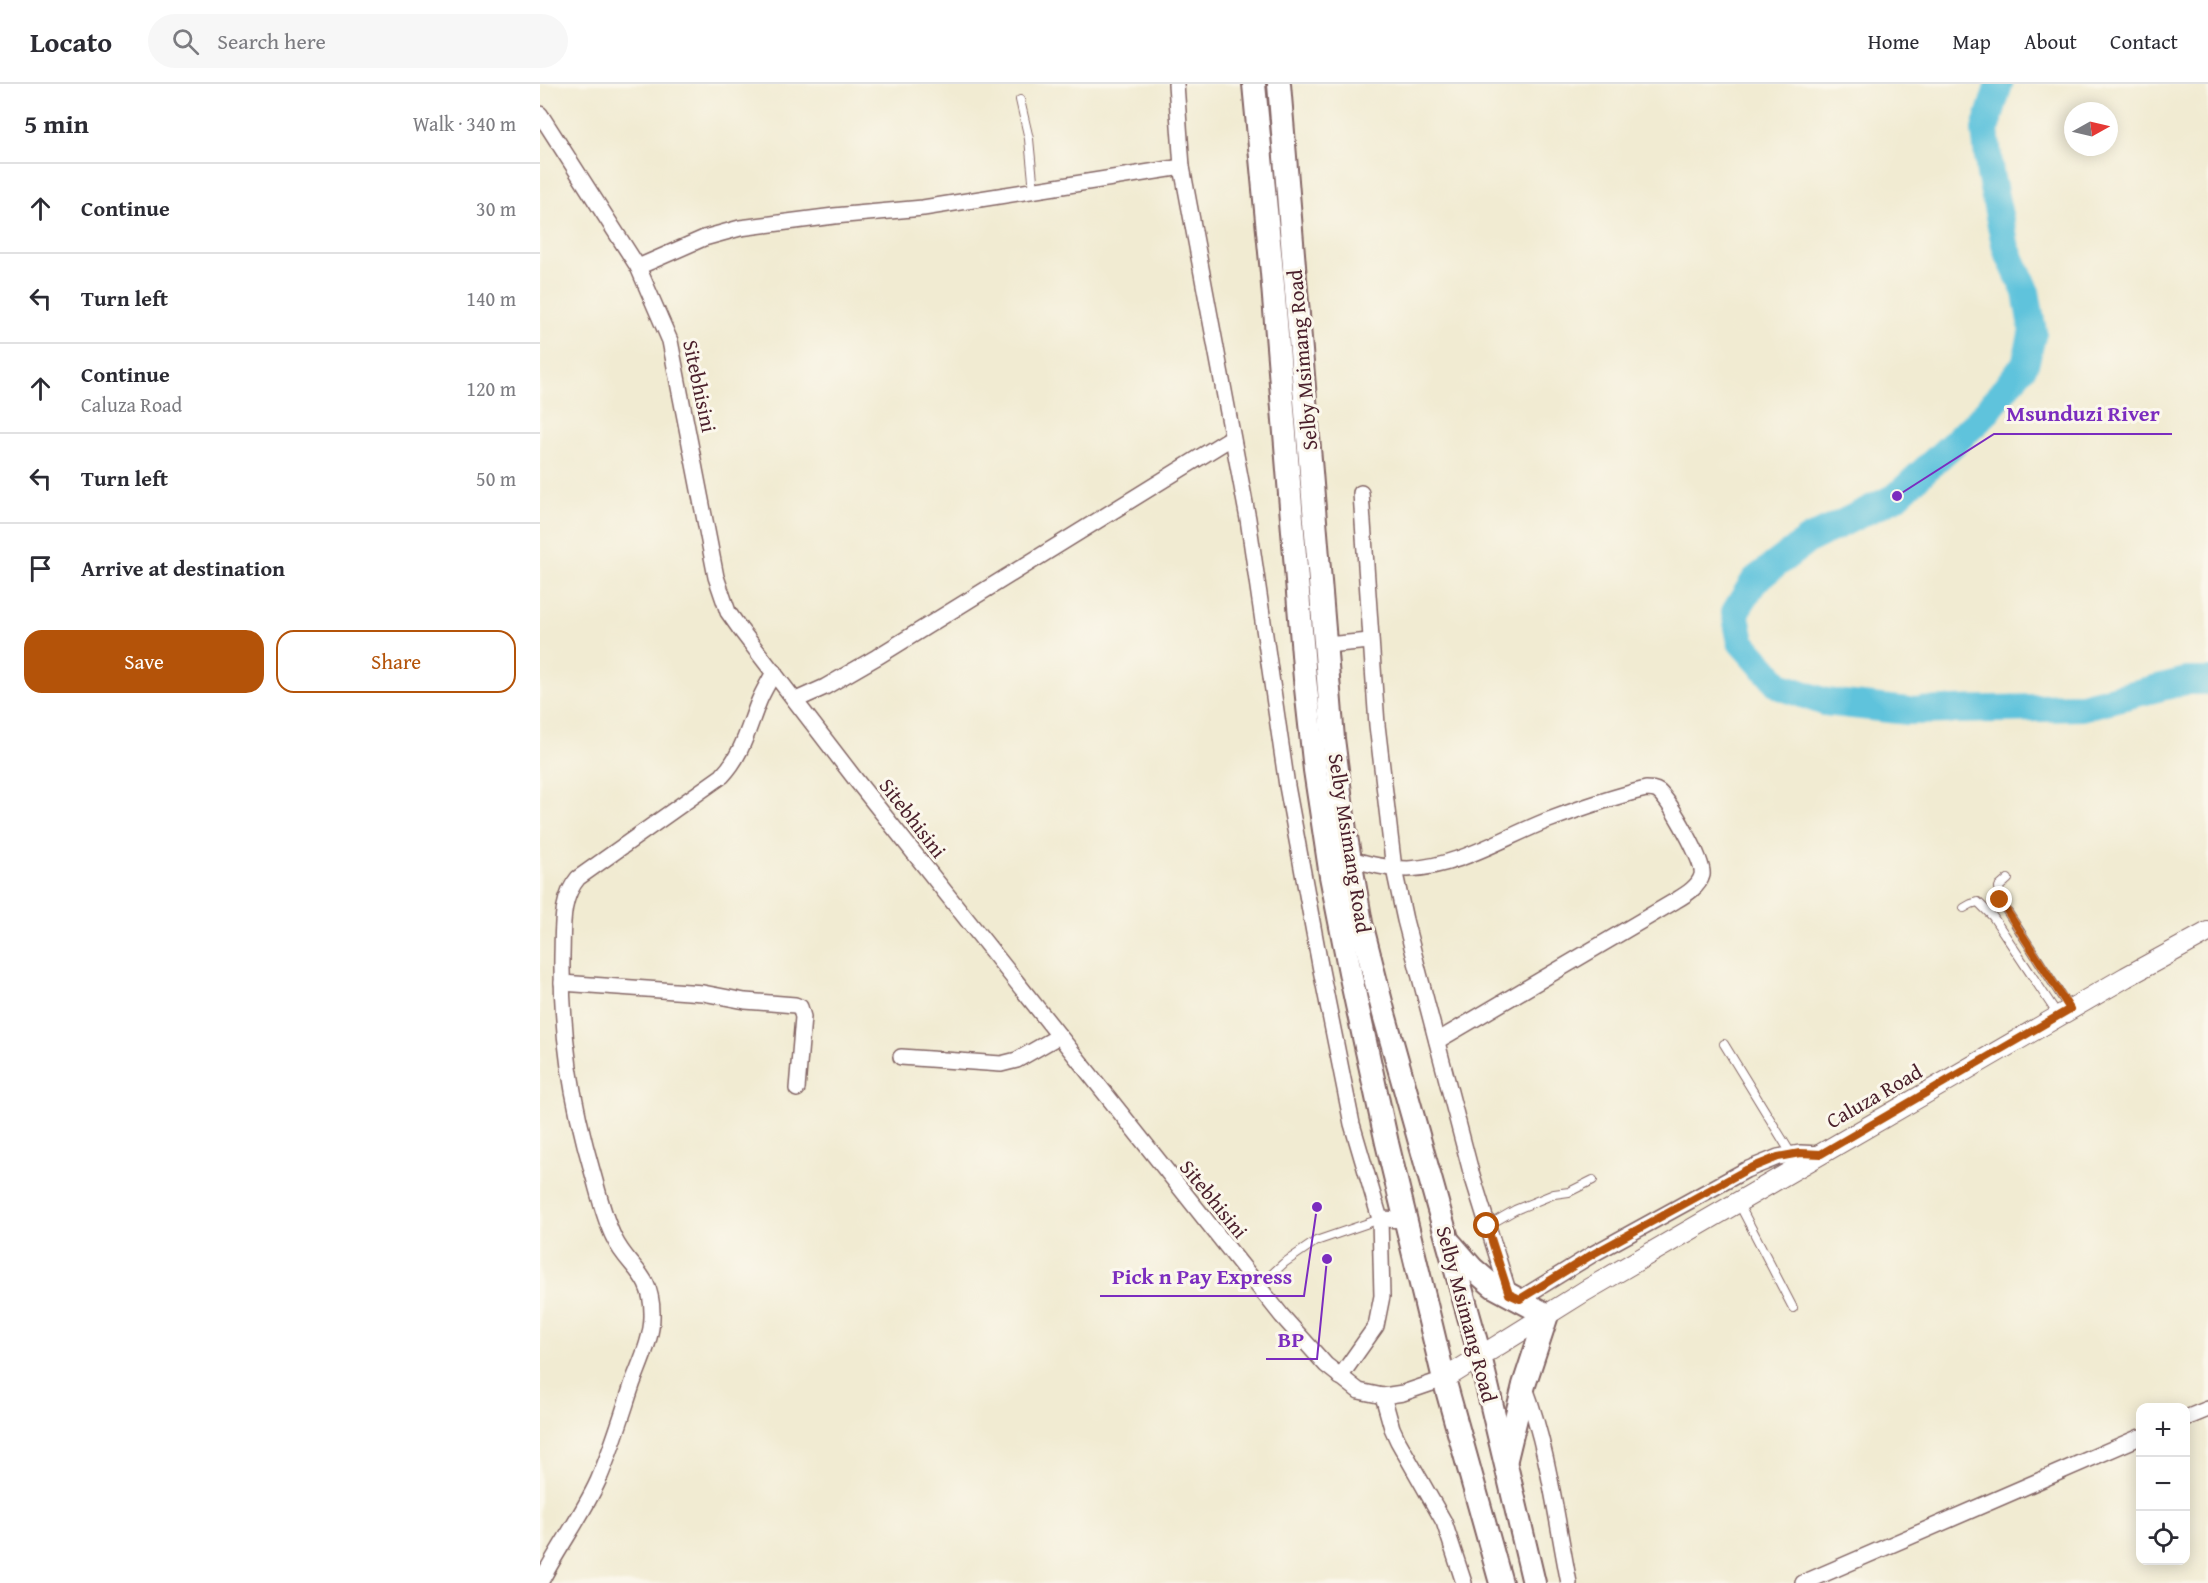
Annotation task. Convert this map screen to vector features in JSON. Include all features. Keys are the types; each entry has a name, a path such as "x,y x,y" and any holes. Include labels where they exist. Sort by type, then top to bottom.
{"main road":[{"name":"Selby Msimang Road","path":"1254,84 1315,770 1331,876 1352,982 1406,1221 1444,1379 1501,1583"},
{"name":"Selby Msimang Road","path":"1279,84 1333,739 1350,859 1361,923 1384,1014 1480,1356 1534,1583"},
{"path":"1448,1241 1472,1268 1493,1286 1546,1315 1524,1385 1506,1462"}],"street":[{"path":"1176,84 1182,167 1248,519 1287,786 1352,1124 1380,1219 1382,1296 1376,1326 1340,1377"},
{"name":"Sitebhisini","path":"540,114 638,267 670,341 721,596 728,612 856,780 1289,1324 1340,1377 1359,1391 1383,1396 1403,1394 1444,1379"},
{"path":"638,267 694,242 740,228 923,208 1182,167"},
{"path":"796,700 825,687 877,657 1231,438"},
{"path":"1361,493 1378,736 1394,869 1405,920 1487,1226 1515,1297 1746,1170 1778,1157 1821,1154"},
{"path":"1326,645 1370,641"},
{"path":"540,1583 598,1480 637,1372 650,1332 652,1314 650,1291 639,1270 614,1239 577,1119 566,1059 562,983 563,924 570,888 578,878 597,863 722,776 734,764 742,749 760,699 774,672"},
{"path":"1350,859 1394,869 1411,869 1435,864 1473,853 1545,822 1646,789 1654,789 1664,798 1702,864 1702,879 1676,901 1437,1041"},
{"name":"Caluza Road","path":"1444,1379 1546,1315 1821,1154 2064,1012 2208,932"},
{"path":"562,983 703,993 745,1001 800,1007 803,1017 796,1089"},
{"path":"901,1058 1001,1064 1017,1060 1059,1036"},
{"path":"1380,1219 1406,1221"},
{"path":"1524,1385 1533,1407 1569,1583"},
{"path":"1383,1396 1398,1441 1444,1522 1464,1583"},
{"path":"2190,1416 2208,1409"},
{"path":"1803,1583 2136,1439"}],"lane":[{"path":"1020,100 1029,140 1034,190"},
{"path":"2008,879 1999,887 2000,900 2064,1012"},
{"path":"1964,908 1978,902 1994,917 2064,1012"},
{"path":"1724,1044 1792,1155"},
{"path":"1487,1226 1515,1210 1554,1194 1569,1192 1593,1180"},
{"path":"1738,1203 1793,1308"},
{"path":"1258,1287 1284,1263 1316,1241 1380,1219"}],"waterway":[{"path":"1999,84 1985,130 1990,174 2006,248 2026,292 2033,332 2025,364 1982,417 1897,496 1808,540 1755,580 1735,612 1741,642 1780,686 1825,702 1908,711 2081,707 2186,681 2208,681"}],"place":[{"name":"Msunduzi River","path":"1897,496"},
{"name":"Pick n Pay Express","path":"1317,1207"},
{"name":"BP","path":"1327,1259"}],"route":[{"path":"1487,1226 1509,1294 1520,1299 1593,1254 1746,1170 1778,1157 1800,1153 1821,1154 2070,1009 2000,900"}]}
